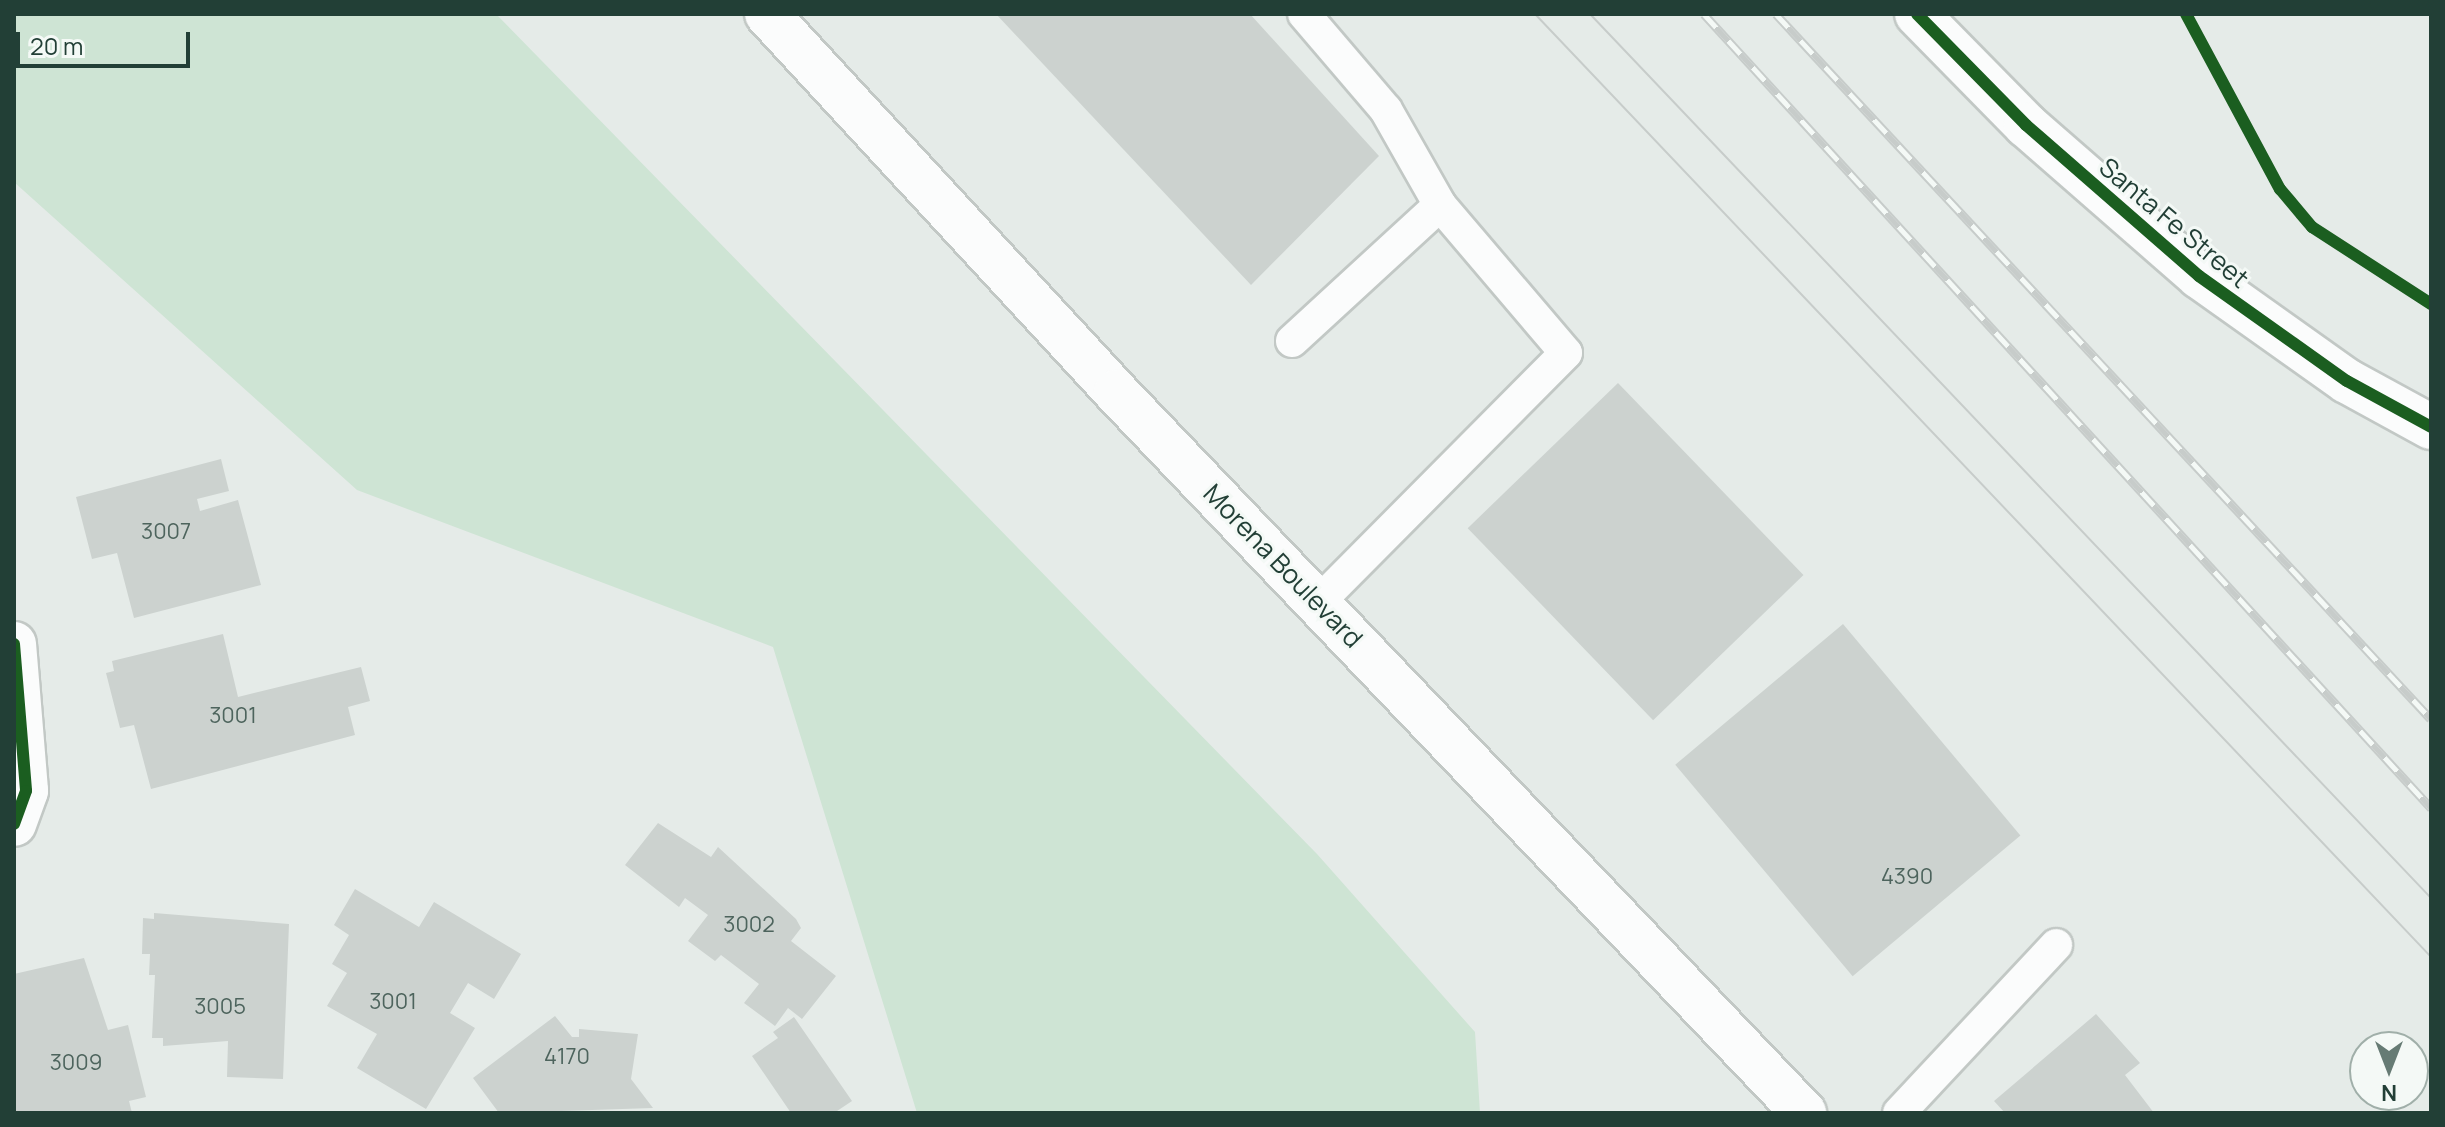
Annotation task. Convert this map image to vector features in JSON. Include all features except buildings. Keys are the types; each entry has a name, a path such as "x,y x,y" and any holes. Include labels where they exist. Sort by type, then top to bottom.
{"main road":[{"name":"Morena Boulevard","path":"767,14 1318,603 1804,1113"},
{"name":"Santa Fe Street","path":"1917,14 2026,125 2199,276 2347,381 2431,427"},
{"path":"14,644 20,808"}],"lane":[{"path":"1304,14 1386,110 1440,205 1566,353 1318,603"},
{"path":"1292,341 1440,205"},
{"path":"1899,1113 2056,945"}],"green space":[{"path":"14,14 496,14 1317,854 1475,1032 1480,1113 917,1113 773,647 357,490 14,182"}],"tram line":[{"path":"1535,14 2431,957"},
{"path":"1590,14 2431,898"}],"railway":[{"path":"1704,14 2431,808"},
{"path":"1776,14 2431,719"}],"cycle path":[{"path":"1917,14 2026,125 2199,276 2347,381 2431,427"},
{"path":"2186,14 2280,189 2312,227 2431,304"},
{"path":"14,644 26,791 14,824"}]}
